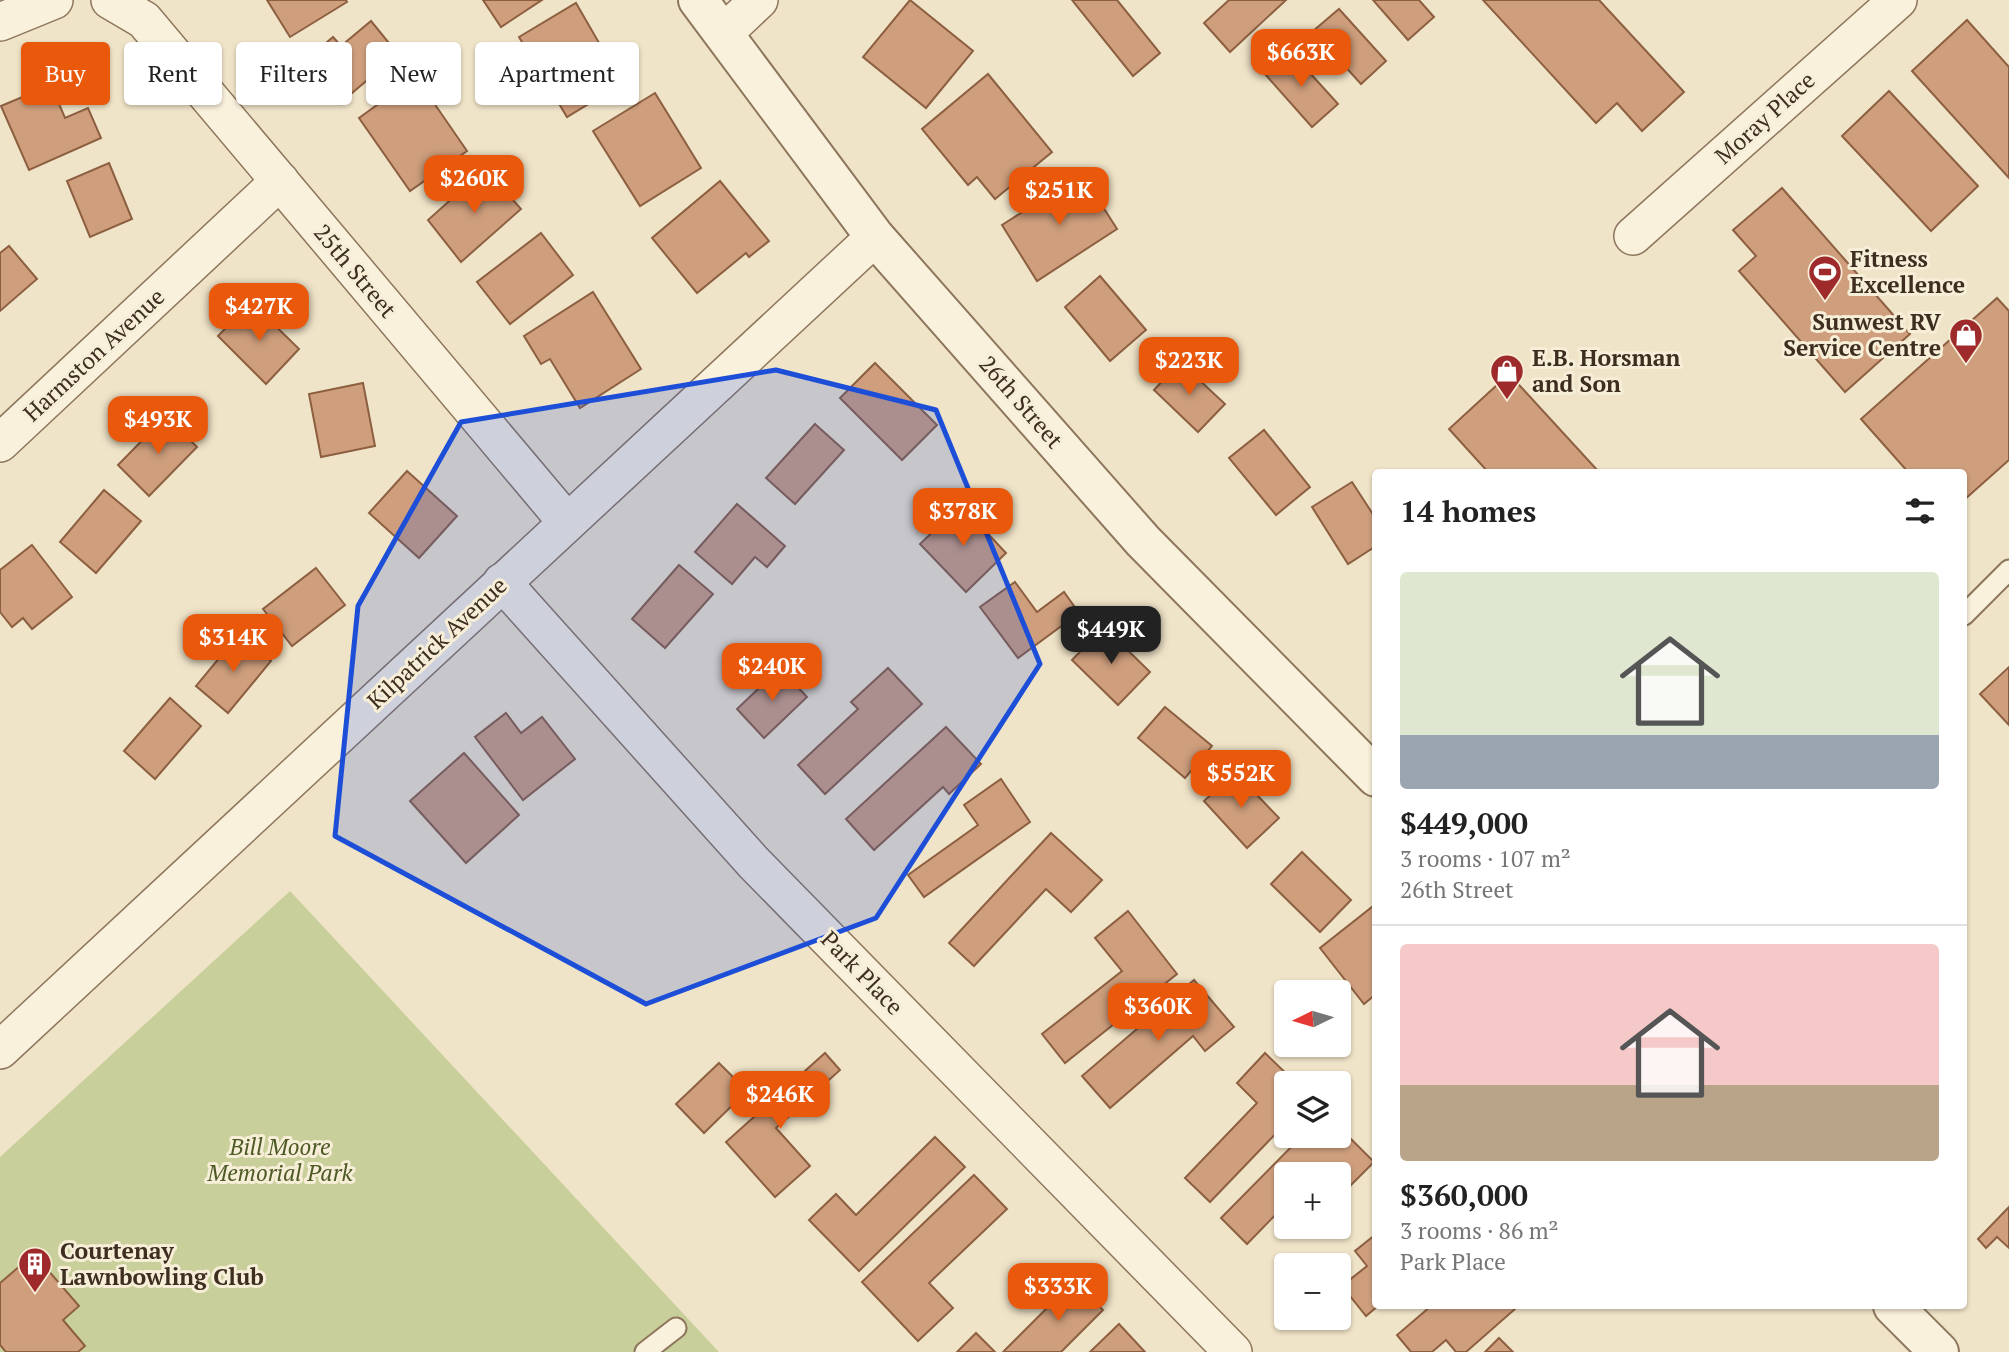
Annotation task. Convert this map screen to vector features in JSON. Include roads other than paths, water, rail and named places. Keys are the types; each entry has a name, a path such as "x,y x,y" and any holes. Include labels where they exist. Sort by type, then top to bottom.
{"street":[{"path":"0,22 54,0"},
{"name":"25th Street","path":"110,0 144,20 566,522"},
{"name":"26th Street","path":"698,0 875,237 1143,541 1372,773"},
{"path":"724,33 758,0"},
{"name":"Moray Place","path":"1633,236 1898,0"},
{"name":"Harmston Avenue","path":"0,443 280,181"},
{"name":"Kilpatrick Avenue","path":"0,1050 875,237"},
{"name":"Park Place","path":"502,582 753,862 1233,1352"},
{"path":"1896,1309 1939,1352"}],"lane":[{"path":"1967,612 2009,570"},
{"path":"645,1352 676,1328"}],"place":[{"name":"Fitness Excellence","path":"1825,302"},
{"name":"Sunwest RV Service Centre","path":"1966,365"},
{"name":"E.B. Horsman and Son","path":"1507,401"},
{"name":"Courtenay Lawnbowling Club","path":"35,1294"}],"park label":[{"name":"Bill Moore Memorial Park","path":"280,1160"}]}
